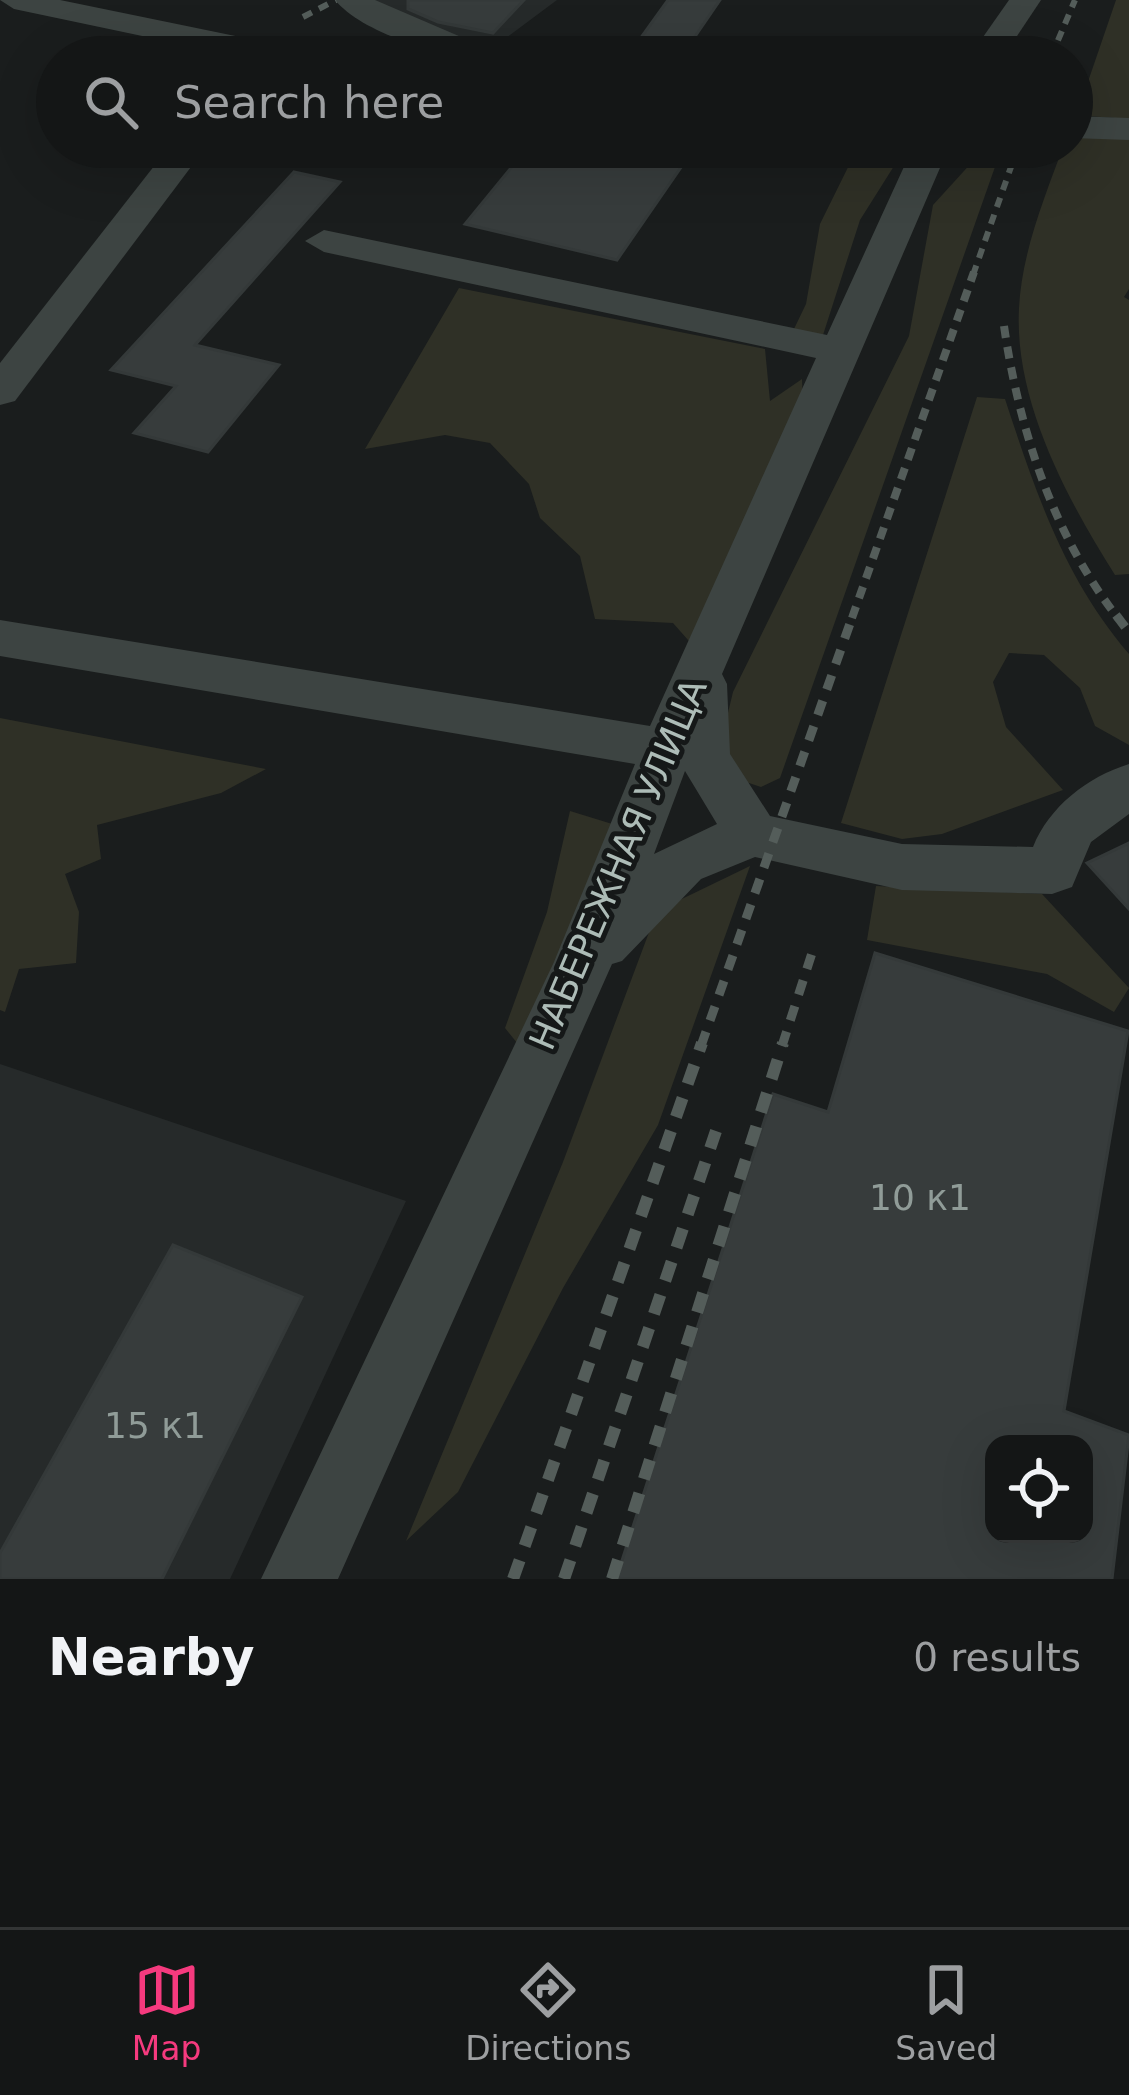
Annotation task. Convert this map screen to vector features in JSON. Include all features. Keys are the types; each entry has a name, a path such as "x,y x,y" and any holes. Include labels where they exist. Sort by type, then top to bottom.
{"street":[{"path":"14,0 188,36"},
{"path":"351,0 424,36"},
{"path":"1000,36 1025,0"},
{"path":"1093,128 1129,129"},
{"path":"0,392 172,168"},
{"name":"НАБЕРЕЖНАЯ УЛИЦА","path":"299,1579 583,962 701,664 930,168"},
{"path":"324,241 842,351"},
{"path":"0,638 668,749"},
{"path":"701,664 704,757 752,835"},
{"path":"583,962 681,863 752,835 902,867 1052,871 1068,829 1129,785"}],"shaded area":[{"path":"370,0 557,0 509,36 451,36"},
{"path":"1116,0 1129,0 1129,119 1093,116 1093,67"},
{"path":"1093,133 1129,136 1129,289 1124,297 1129,300 1129,574 1115,575 1062,482 1025,378 1019,308 1035,226 1056,168 1093,168"},
{"path":"848,168 893,168 860,220 823,335 794,329 806,304 820,224"},
{"path":"967,168 995,168 780,778 761,787 740,780 719,750 733,692 909,336 933,205"},
{"path":"459,288 765,349 770,401 802,379 803,407 696,649 673,623 595,619 580,556 540,518 529,484 490,443 445,435 365,449"},
{"path":"977,397 1005,399 1069,565 1129,654 1129,745 1095,726 1080,688 1044,655 1009,653 993,682 1006,727 1063,790 942,834 902,839 841,823"},
{"path":"0,718 266,769 221,793 97,825 101,859 65,874 79,912 76,963 19,969 5,1012 0,1010"},
{"path":"570,811 622,827 526,1054 505,1028 547,912"},
{"path":"750,866 658,1125 563,1288 458,1492 406,1541 563,1162 657,911"},
{"path":"876,886 1042,894 1129,988 1114,1012 1047,974 867,940"},
{"path":"0,1064 406,1201 230,1579 0,1579"}],"building":[{"path":"408,0 524,0 493,33 438,22 408,9"},
{"path":"668,0 720,0 695,36 642,36"},
{"path":"511,168 681,168 617,260 465,224"},
{"path":"294,172 340,182 195,345 279,365 208,452 134,433 176,386 111,370"},
{"path":"1129,843 1129,909 1087,863"},
{"path":"875,953 1128,1031 1064,1411 1129,1435 1112,1579 616,1579 773,1094 828,1112"},
{"path":"173,1245 302,1297 162,1579 0,1579 0,1553"}],"railway":[{"path":"303,17 336,0"},
{"path":"1060,36 1075,0"},
{"path":"973,275 1011,168"},
{"path":"852,618 974,272"},
{"path":"1004,326 1019,403 1042,479 1075,552 1118,618"},
{"path":"701,1046 853,615"},
{"path":"1116,615 1129,632"},
{"path":"782,1046 812,953"},
{"path":"513,1579 702,1043"},
{"path":"612,1579 783,1043"},
{"path":"564,1579 716,1131"}]}
